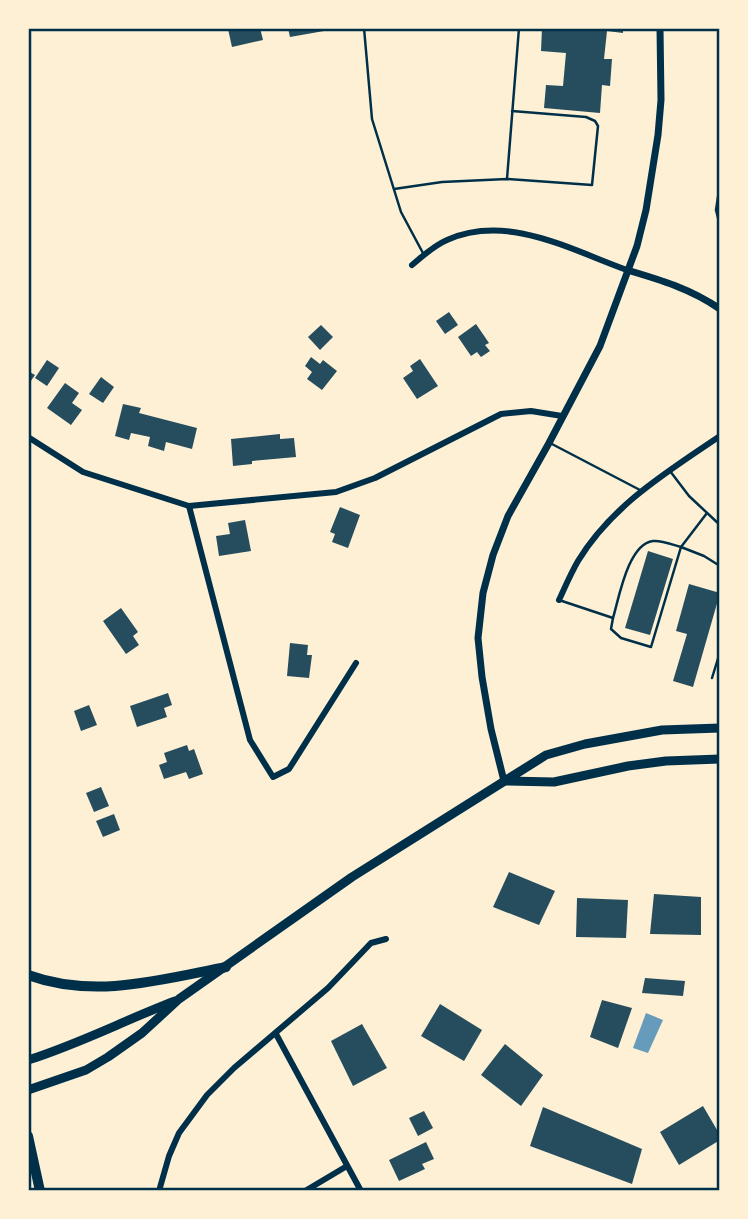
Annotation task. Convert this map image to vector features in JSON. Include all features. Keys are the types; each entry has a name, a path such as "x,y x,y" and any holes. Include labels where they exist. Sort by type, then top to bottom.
{"highway":[{"path":"28,975 67,985 98,988 146,983 226,967"},
{"path":"28,1136 40,1191"}],"main road":[{"path":"28,1090 97,1064 142,1033 180,999 352,877 546,755 584,744 663,730 720,728"},
{"path":"504,780 554,782 628,766 666,761 720,759"},
{"path":"28,1060 91,1038 120,1022 180,999"}],"street":[{"path":"504,780 482,677 478,638 483,593 493,555 508,516 600,346 637,246 646,210 658,135 661,100 660,28"},
{"path":"412,265 449,239 471,234 520,232 543,237 627,270 676,284 720,309"},
{"path":"28,436 83,472 189,506 337,492 375,478 501,414 531,411 562,416"},
{"path":"559,600 577,562 596,535 640,491 720,436"},
{"path":"189,506 250,740 273,777 289,768 356,663"},
{"path":"159,1191 169,1156 192,1113 234,1068 328,988 371,943 386,939"},
{"path":"276,1034 361,1191"},
{"path":"305,1191 347,1166"}],"lane":[{"path":"364,28 372,119 401,212 424,255"},
{"path":"507,179 519,28"},
{"path":"394,189 442,182 507,179 593,185 597,126 595,121 586,117 512,111"},
{"path":"720,184 716,210 720,226"},
{"path":"549,443 640,491"},
{"path":"669,471 689,496 720,525"},
{"path":"707,513 681,547 651,647 621,638 611,629 628,567 644,545 653,541 681,547 720,566"},
{"path":"559,600 613,618"},
{"path":"712,678 720,652"}],"water":[{"path":"646,1013 663,1020 648,1053 633,1048"}],"building":[{"path":"260,28 263,40 232,47 228,29"},
{"path":"288,28 324,28 324,31 290,37"},
{"path":"542,28 623,28 623,33 607,31 604,59 612,59 610,86 602,85 600,113 544,108 546,85 563,86 566,53 541,51"},
{"path":"449,312 458,325 445,334 436,321"},
{"path":"476,324 489,343 485,345 490,351 481,357 477,352 471,356 458,337"},
{"path":"321,325 333,337 320,350 308,337"},
{"path":"311,357 320,364 323,360 337,371 322,390 307,379 312,372 305,366"},
{"path":"420,359 438,386 417,399 403,378 413,371 410,366"},
{"path":"47,360 59,368 47,386 35,378"},
{"path":"28,371 35,375 28,385"},
{"path":"101,377 114,387 103,403 89,394"},
{"path":"65,383 79,393 72,403 82,410 71,425 47,408"},
{"path":"123,404 141,408 139,413 197,428 192,449 166,442 164,451 148,446 150,437 131,433 129,440 115,436"},
{"path":"280,434 280,439 294,438 296,457 252,461 252,464 233,466 231,439"},
{"path":"340,507 360,515 348,548 332,542 335,534 330,532"},
{"path":"245,520 251,551 219,556 216,536 230,534 228,523"},
{"path":"648,551 673,559 650,635 625,628"},
{"path":"689,584 720,593 693,687 673,681 687,634 676,631"},
{"path":"121,608 138,632 133,636 139,645 126,654 103,621"},
{"path":"290,643 308,645 307,655 312,655 309,678 287,676"},
{"path":"168,693 172,705 164,708 167,717 137,727 130,706"},
{"path":"89,705 97,725 81,731 74,711"},
{"path":"187,745 189,751 194,749 203,774 189,779 186,772 164,779 159,765 167,762 164,753"},
{"path":"101,787 109,806 94,812 86,793"},
{"path":"114,814 120,830 103,837 96,821"},
{"path":"509,872 555,891 539,925 493,907"},
{"path":"654,894 701,897 701,935 650,934"},
{"path":"577,898 628,900 626,938 576,937"},
{"path":"645,978 685,981 683,996 642,993"},
{"path":"602,1000 632,1008 618,1048 590,1037"},
{"path":"440,1004 482,1030 464,1061 421,1036"},
{"path":"362,1024 387,1068 353,1086 331,1041"},
{"path":"505,1044 543,1075 521,1106 481,1075"},
{"path":"703,1106 720,1135 720,1140 679,1165 660,1132"},
{"path":"543,1107 642,1149 632,1184 530,1146"},
{"path":"424,1111 433,1128 418,1136 409,1118"},
{"path":"426,1142 434,1159 422,1164 425,1169 399,1181 389,1160"}]}
